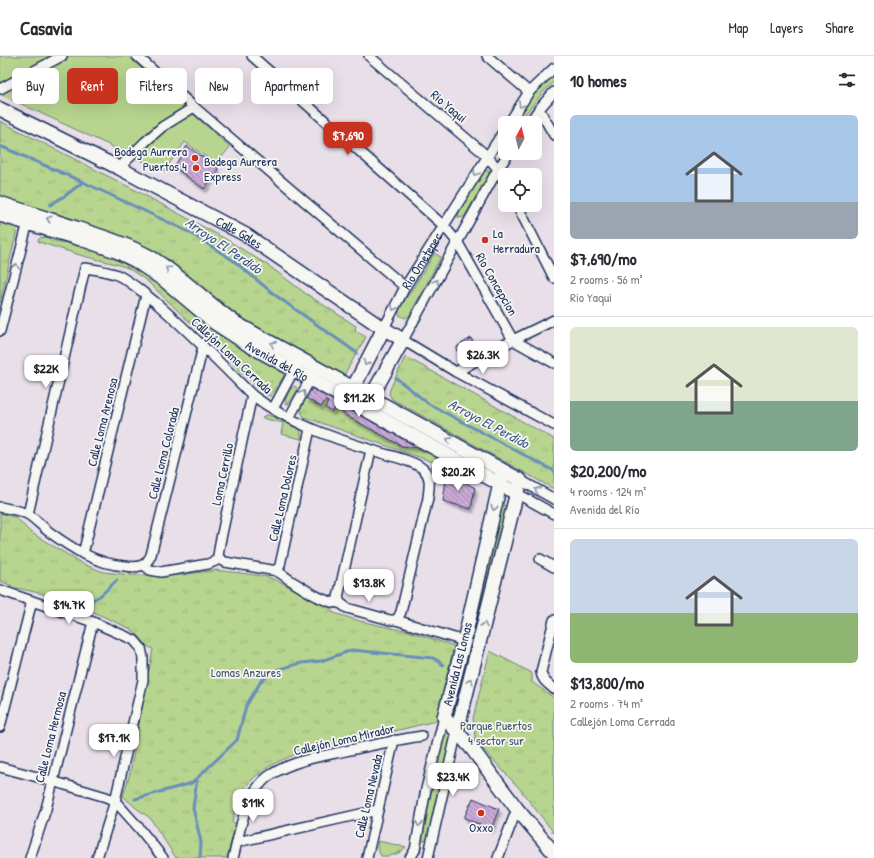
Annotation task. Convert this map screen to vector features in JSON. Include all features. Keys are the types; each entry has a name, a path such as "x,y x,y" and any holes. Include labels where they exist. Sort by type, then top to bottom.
{"street":[{"path":"0,89 62,56"},
{"path":"137,56 194,107 405,287"},
{"name":"Rio Concepcion","path":"252,56 444,226 458,243 513,340"},
{"name":"Rio Yaqui","path":"369,56 487,156 498,169"},
{"path":"487,56 529,92"},
{"path":"514,116 529,92 554,68"},
{"path":"534,116 539,108 554,92"},
{"path":"119,168 162,127 194,107"},
{"path":"539,108 554,135"},
{"name":"Calle Gales","path":"0,109 119,168 246,235 403,340"},
{"name":"Rio Ometepec","path":"352,390 405,287 498,140"},
{"name":"Rio Ometepec","path":"370,399 498,169"},
{"name":"Avenida del Río","path":"0,204 29,218 116,251 136,261 164,280 215,323 249,345 297,364 352,390 503,470 518,486 554,514"},
{"path":"521,212 554,278"},
{"name":"Avenida del Río","path":"0,215 29,218"},
{"path":"0,331 29,218"},
{"name":"Callejón Loma Cerrada","path":"28,514 85,268 100,270 116,275 129,282 146,295 204,347 252,395 288,418 310,428 371,450 414,463 423,468 428,475 430,485 428,498 401,612 396,620"},
{"name":"Calle Loma Arenosa","path":"83,554 146,295"},
{"path":"456,372 513,340 554,320"},
{"path":"403,340 456,372 554,425"},
{"path":"513,340 554,363"},
{"name":"Calle Loma Colorada","path":"144,564 148,561 150,555 204,347"},
{"path":"273,408 297,364"},
{"path":"288,418 314,373"},
{"name":"Loma Cerrillo","path":"220,559 218,556 220,543 252,395"},
{"name":"Avenida del Río","path":"370,399 419,440 500,484 518,486 554,499"},
{"name":"Calle Loma Dolores","path":"275,570 279,568 280,565 310,428"},
{"path":"340,603 338,597 371,450"},
{"name":"Avenida Las Lomas","path":"410,858 415,850 426,789 464,641 503,470"},
{"name":"Avenida Las Lomas","path":"428,858 457,731 518,486"},
{"path":"0,507 28,514 68,546 83,554 117,566 134,567 144,564 150,570 161,572 208,564 220,559 225,562 275,570 328,602 340,603 347,608 390,620 396,620 464,641"},
{"path":"540,559 554,567"},
{"path":"0,590 93,622 134,640 140,648 143,658 143,680 115,801 97,858"},
{"path":"0,727 32,601"},
{"path":"554,620 542,668 542,677 554,689"},
{"name":"Calle Loma Hermosa","path":"30,858 40,829 93,622"},
{"path":"444,717 473,750 517,809 554,853"},
{"name":"Callejón Loma Mirador","path":"233,858 245,812 250,800 262,782 270,775 286,767 306,760 394,740 422,736"},
{"name":"Calle Loma Nevada","path":"367,858 394,740"},
{"path":"0,767 52,781 115,801 140,829 162,858"},
{"path":"498,858 517,809"},
{"path":"237,842 378,810"}],"green space":[{"path":"0,56 128,56 141,68 126,68 126,104 182,104 230,147 216,164 185,142 164,171 21,104 59,104 59,68 12,68 12,100 0,94"},
{"path":"550,75 554,76 554,82 543,92 524,116 516,116 532,93"},
{"path":"0,121 137,191 224,238 269,266 305,293 356,326 355,330 366,337 344,375 321,365 206,296 180,271 154,251 130,239 0,197"},
{"path":"482,170 489,171 489,175 464,217 458,218 459,211"},
{"path":"0,219 16,226 17,230 0,303"},
{"path":"45,237 59,242 85,244 121,256 193,309 237,345 282,371 284,376 271,396 265,395 147,281 128,268 39,242 38,240 40,238"},
{"path":"434,253 441,257 409,316 405,318 399,315 399,309"},
{"path":"405,357 554,439 554,489 392,399 389,394 390,389"},
{"path":"295,386 297,388 295,394 288,404 286,404 285,401 288,392"},
{"path":"315,388 445,460 440,470 437,464 433,462 304,417 300,410 311,389"},
{"path":"267,415 301,430 301,439 281,434 283,423 262,418"},
{"path":"505,505 507,507 456,708 453,709 452,707 501,508"},
{"name":"Lomas Anzures","path":"0,513 17,518 30,532 83,564 104,572 132,575 182,575 215,570 268,577 329,607 334,613 360,621 405,630 454,646 436,721 370,737 336,743 284,759 268,767 254,777 239,797 232,822 236,823 227,858 176,858 150,818 123,796 130,773 153,649 147,646 131,629 93,612 56,597 17,588 0,581"},
{"name":"Parque Puertos 4 sector sur","path":"490,651 532,673 532,682 554,698 554,833 519,788 480,746 475,738 473,718"},
{"path":"449,732 453,735 428,840 422,841 421,838 444,736"},
{"path":"378,841 406,847 401,852 388,856 381,856 377,848"}],"building":[{"name":"Bodega Aurrera Express","path":"187,146 218,168 217,172 204,189 174,167"},
{"path":"471,338 477,350 476,351 467,355 456,350 458,346"},
{"path":"313,388 426,449 402,446 345,415 336,407 332,412 325,408 328,402 325,401 321,407 306,398"},
{"path":"447,472 475,488 471,509 443,501"},
{"name":"Oxxo","path":"473,798 499,809 491,829 464,818"}],"waterway":[{"name":"Arroyo El Perdido","path":"0,146 83,182 189,232 234,261 275,295 357,353"},
{"path":"50,205 83,182"},
{"name":"Arroyo El Perdido","path":"396,378 429,404 554,471"},
{"path":"432,467 444,458"},
{"path":"80,607 100,596 117,580"},
{"path":"135,799 192,783 237,740 246,706 261,681 276,670 301,663 321,661 352,650 433,658 443,665"},
{"path":"197,779 193,808 201,842 200,858"}],"place":[{"name":"Bodega Aurrera Puertos 4","path":"195,158"},
{"name":"Bodega Aurrera Express","path":"196,168"},
{"name":"La Herradura","path":"485,240"},
{"name":"Oxxo","path":"481,813"}]}
